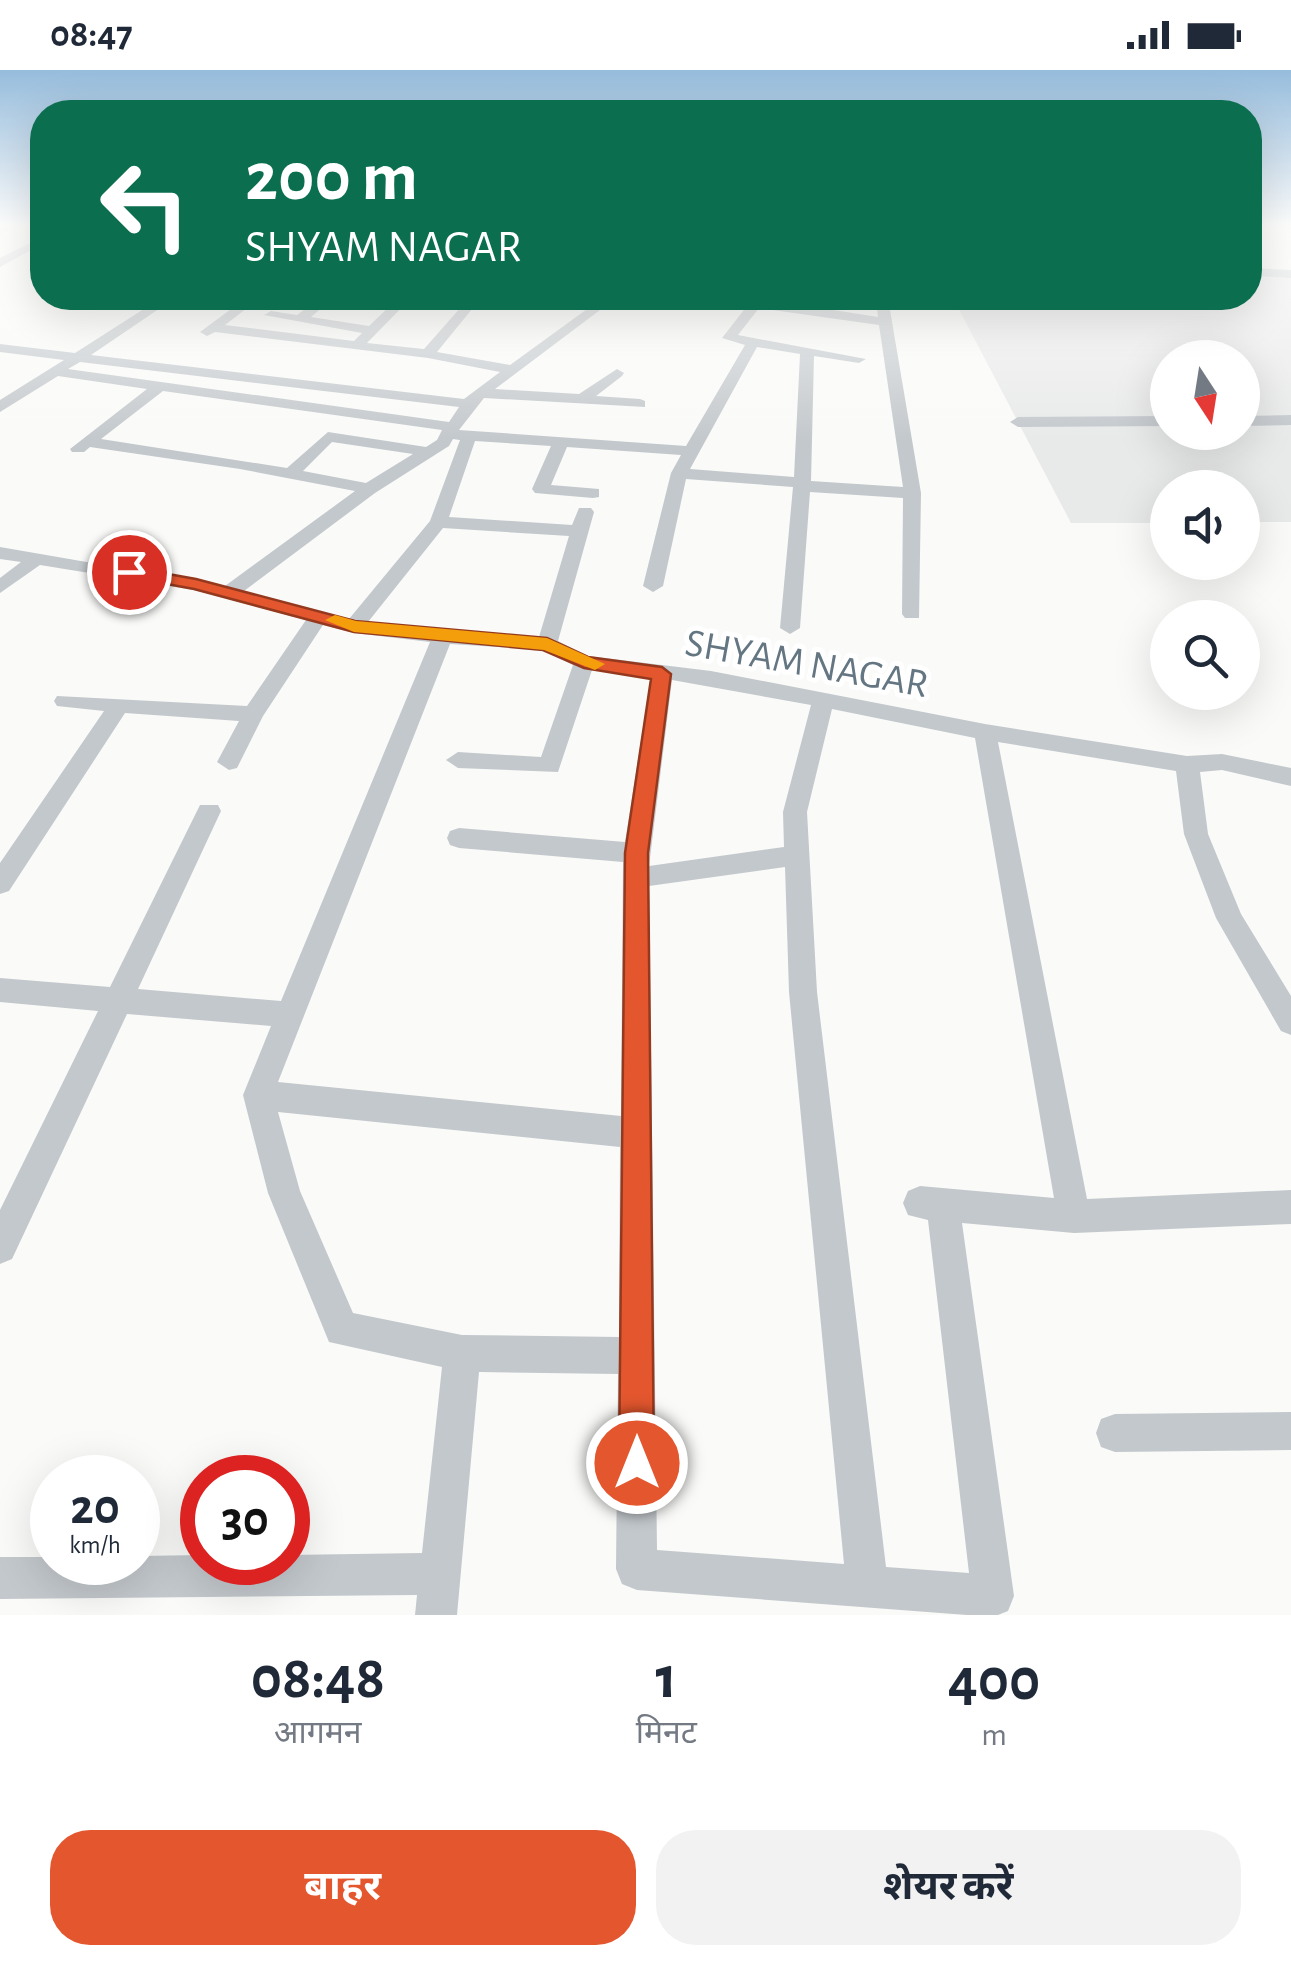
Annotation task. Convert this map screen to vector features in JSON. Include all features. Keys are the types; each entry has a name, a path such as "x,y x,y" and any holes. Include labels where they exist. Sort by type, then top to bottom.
{"street":[{"path":"0,407 150,310"},
{"path":"199,338 237,310"},
{"path":"300,319 312,310"},
{"path":"356,345 393,310"},
{"path":"428,354 465,310"},
{"path":"228,594 369,489 443,443 455,432 475,398 594,310"},
{"path":"751,310 729,338 860,359"},
{"path":"809,310 886,322"},
{"path":"884,310 912,493 912,614"},
{"path":"271,316 372,330"},
{"path":"212,328 428,354 515,370"},
{"path":"652,586 679,473 753,342"},
{"path":"0,348 475,398 640,404"},
{"path":"790,628 802,484 807,350"},
{"path":"51,372 455,432 690,451"},
{"path":"582,399 616,373"},
{"path":"160,387 82,446 291,474 369,489"},
{"path":"1260,420 1291,420"},
{"path":"1018,422 1150,421"},
{"path":"354,626 438,522 455,432"},
{"path":"291,474 328,438 429,452"},
{"path":"560,442 542,490 593,492"},
{"path":"679,473 912,493"},
{"path":"438,522 582,522 547,644"},
{"name":"SHYAM NAGAR","path":"0,553 196,584 354,626 547,644 584,662 711,678 985,732 1187,764 1222,762 1291,777"},
{"path":"0,587 39,557"},
{"path":"229,762 253,714 319,615"},
{"path":"443,636 258,1096 284,1193 342,1329 462,1352 636,1356"},
{"path":"458,760 550,766 584,662"},
{"path":"662,674 636,866 637,1570 993,1596 932,1204 1074,1216 1291,1208"},
{"path":"65,701 253,714"},
{"path":"823,703 795,812 803,992 867,1587"},
{"path":"0,884 118,704"},
{"path":"985,732 1074,1216"},
{"path":"1187,764 1196,834 1228,918 1291,1022"},
{"path":"0,1247 209,811"},
{"path":"459,838 636,866 797,855"},
{"path":"0,990 289,1015"},
{"path":"258,1096 639,1133"},
{"path":"0,1578 438,1595 462,1352"},
{"path":"1114,1433 1291,1431"}],"shaded area":[{"path":"1262,298 1291,298 1291,522 1260,522 1260,470 1150,470 1150,523 1071,523 959,310 1262,310"}],"slow traffic":[{"path":"335,620 354,626 493,642 547,644 595,664"}],"route":[{"path":"129,572 196,584 354,626 493,642 547,644 584,662 662,674 636,853 637,1463"}]}
